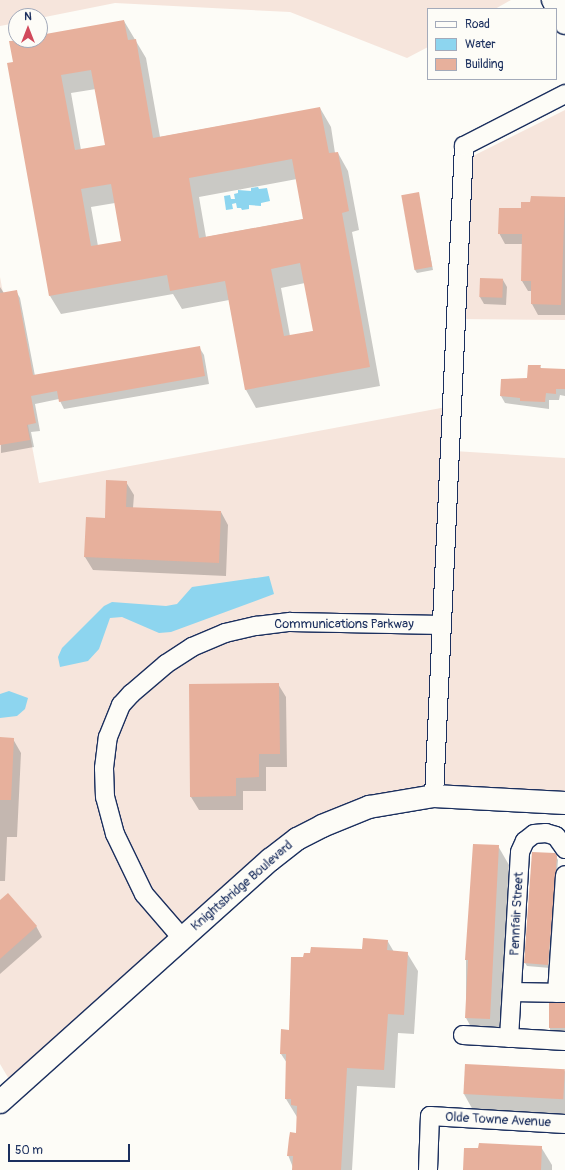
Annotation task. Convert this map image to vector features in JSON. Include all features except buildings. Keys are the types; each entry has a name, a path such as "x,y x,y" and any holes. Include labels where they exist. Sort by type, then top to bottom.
{"street":[{"path":"553,0 565,23"},
{"path":"434,796 464,146 565,94"},
{"name":"Communications Parkway","path":"182,938 144,894 114,834 105,797 104,768 108,737 121,706 131,694 166,664 192,647 225,634 256,626 290,622 442,624"},
{"name":"Knightsbridge Boulevard","path":"0,1102 182,938 297,839 347,814 405,799 434,796 565,803"},
{"name":"Pennfair Street","path":"509,1038 520,852 525,842 534,834 546,833 556,836 565,849"},
{"path":"512,992 561,993 565,875"},
{"path":"463,1035 565,1041"},
{"name":"Olde Towne Avenue","path":"428,1170 430,1116 565,1124"}],"shaded area":[{"path":"0,0 511,0 497,8 427,8 427,48 407,58 290,12 115,3 48,16 48,8 8,8 8,24 0,26"},
{"path":"565,110 565,320 460,319 465,160"},
{"path":"0,277 39,483 457,405 454,451 565,458 565,800 446,794 294,841 16,1091 0,1064"}],"water":[{"path":"258,187 259,189 267,188 270,201 261,203 261,206 249,205 249,209 242,210 241,208 237,208 236,203 232,204 233,209 226,210 224,196 230,195 231,199 235,199 234,194 238,193 238,190 251,191 251,188"},
{"path":"269,576 274,594 171,632 159,633 122,617 110,618 99,649 88,661 60,667 58,657 62,648 104,606 112,602 166,606 177,604 192,587"},
{"path":"9,691 28,698 25,709 17,716 0,718 0,694"}]}
